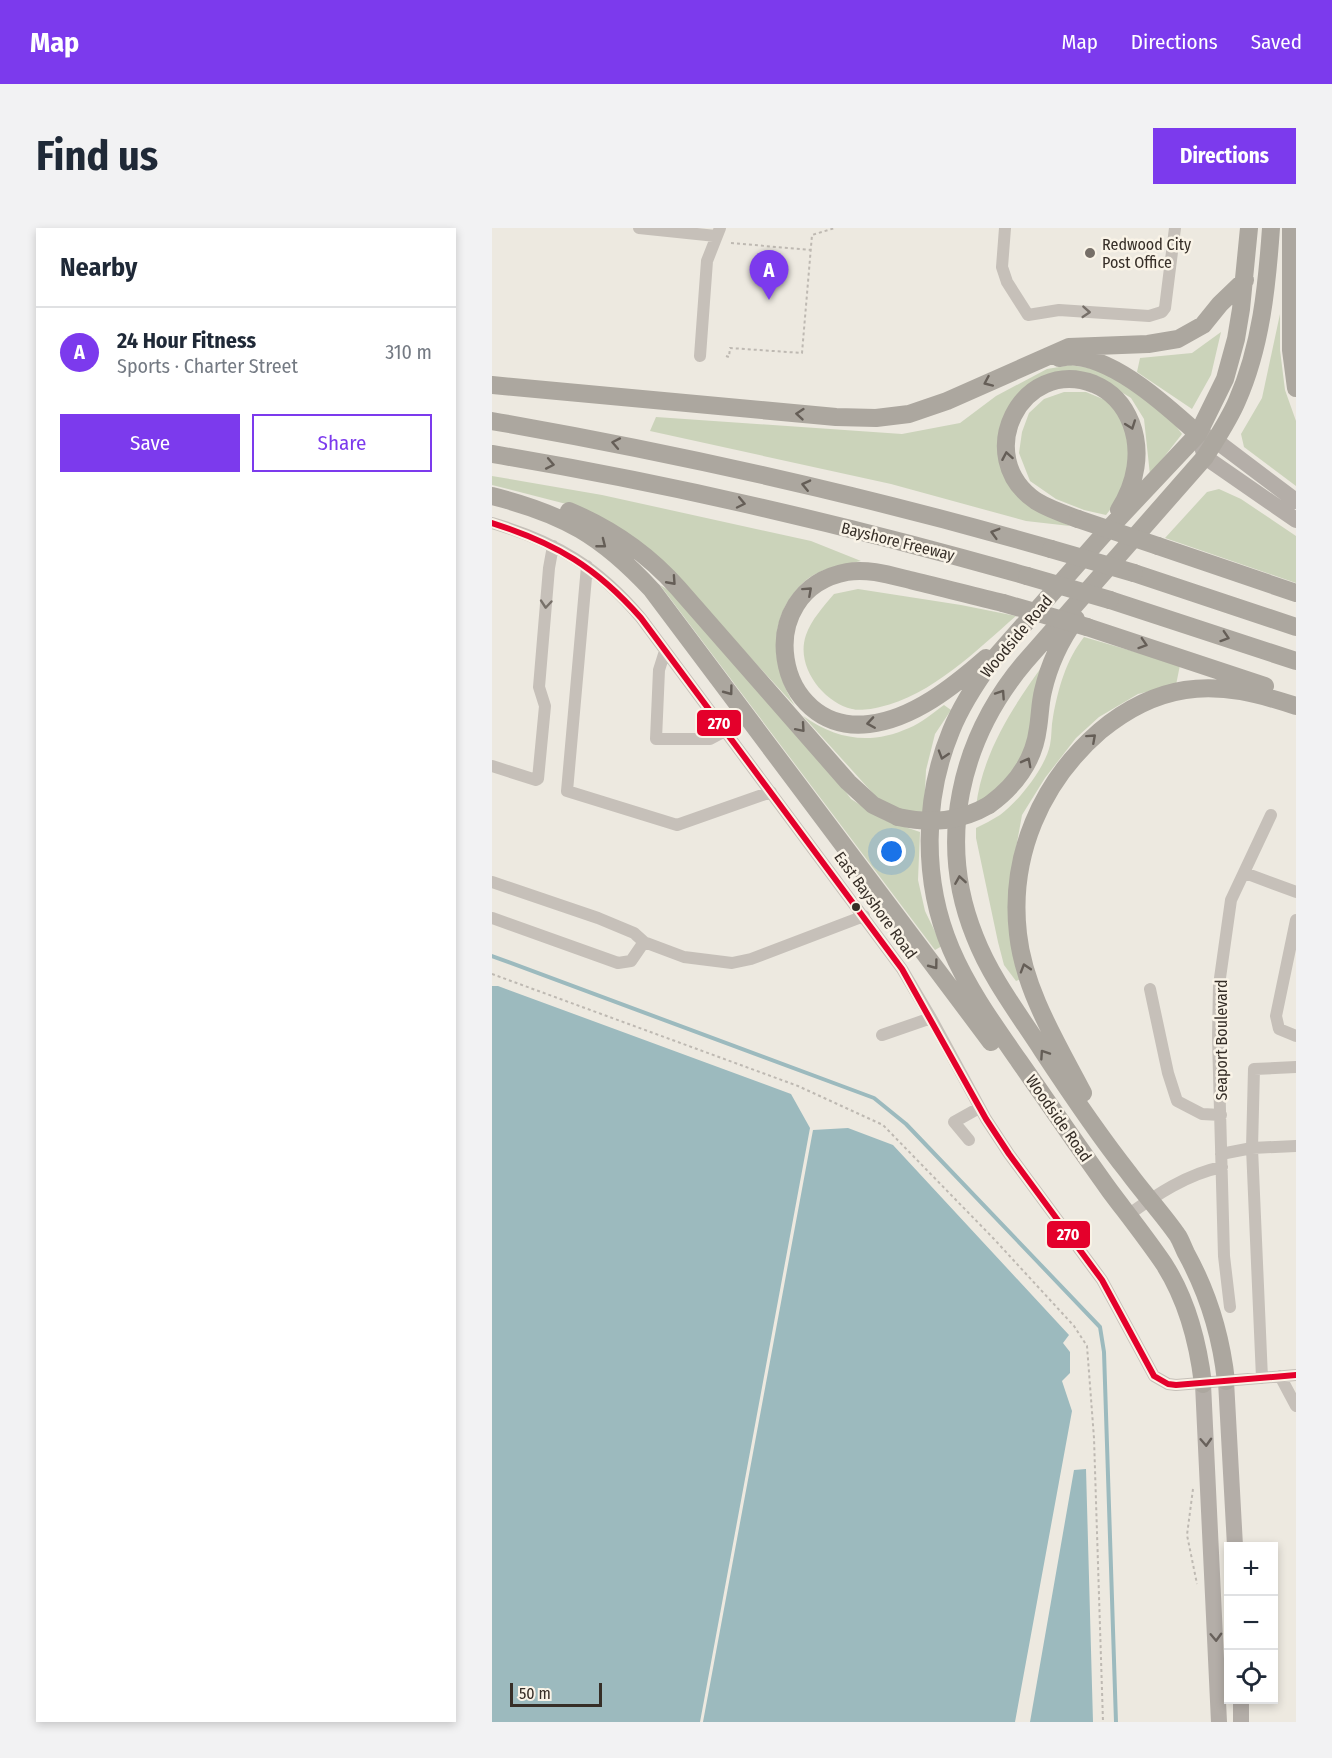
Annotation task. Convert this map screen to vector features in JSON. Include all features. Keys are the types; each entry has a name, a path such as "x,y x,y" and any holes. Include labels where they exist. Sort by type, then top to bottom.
{"highway":[{"name":"Woodside Road","path":"1226,1381 1216,1324 1203,1285 1179,1238 1084,1113 1016,1011 982,954 968,920 960,884 957,830 964,776 975,741 992,708 1013,677 1205,457 1207,437 1236,339 1245,280 1249,228"},
{"name":"Woodside Road","path":"1203,1384 1198,1351 1181,1297 1164,1265 977,1000 958,965 938,909 930,858 930,828 938,770 951,731 969,695 992,661 1103,535 1207,437 1237,401 1250,364 1263,305 1271,228"},
{"path":"1292,228 1291,350 1296,388"},
{"path":"492,385 813,415 876,418 909,414 1069,347 1148,344 1178,339 1203,325 1220,304 1245,280"},
{"path":"1042,358 1078,357 1110,369 1157,398 1207,437"},
{"path":"1103,535 1122,505 1134,478 1137,455 1134,430 1124,408 1108,391 1086,382 1060,381 1034,391 1022,401 1014,411 1006,436 1007,459 1016,480 1035,500 1078,519 1158,546 1296,593"},
{"name":"Bayshore Freeway","path":"492,421 762,474 906,509 1134,573 1296,627"},
{"name":"Bayshore Freeway","path":"492,454 597,473 752,506 909,543 1110,600 1296,661"},
{"path":"492,494 567,510 604,527 638,549 672,581 848,782 873,805 898,817 925,821 953,820 967,816 989,805 1015,781 1032,752 1039,727 1045,681 1062,640 1143,529"},
{"path":"492,494 544,511 580,529 620,558 652,590 1006,1062 1062,1123"},
{"path":"1029,618 985,660 941,693 907,712 870,724 832,720 815,710 802,698 785,663 784,638 792,611 810,589 834,575 850,572 880,573 1003,603 1087,627 1296,697"},
{"path":"1126,1170 1070,1068 1040,1007 1026,972 1018,934 1017,897 1018,877 1028,835 1043,800 1062,769 1108,724 1139,705 1171,693 1208,688 1244,691 1296,706"}],"main road":[{"path":"1207,437 1296,501"},
{"path":"1205,457 1296,520"},
{"path":"1226,1381 1234,1542"},
{"path":"1203,1384 1219,1722"},
{"path":"1241,1704 1241,1722"}],"street":[{"path":"639,228 718,232 707,261 700,356"},
{"path":"1005,228 1002,267 1007,282 1028,315 1059,310 1149,316 1162,312 1165,308 1175,228"},
{"name":"East Bayshore Road","path":"492,524 519,531 553,546 587,566 612,586 627,602 902,969 979,1108 1009,1154 1102,1280 1154,1376 1167,1384 1203,1384 1296,1375"},
{"path":"492,766 538,779 545,706 539,687 549,568 553,546"},
{"path":"587,566 567,791 677,825 771,792"},
{"path":"665,651 659,670 656,739 710,739 725,731"},
{"name":"Seaport Boulevard","path":"1230,1307 1224,1256 1218,1029 1219,985 1231,900 1271,815"},
{"path":"1245,873 1296,892"},
{"path":"492,882 625,929 644,942 684,957 732,963 751,959 864,916"},
{"path":"492,918 618,963 631,961 644,942"},
{"path":"1296,920 1276,1016 1279,1029 1296,1036"},
{"path":"1150,988 1168,1073 1177,1101 1202,1114 1221,1114"},
{"path":"882,1035 931,1018"},
{"path":"1262,1378 1252,1148 1254,1069 1296,1067"},
{"path":"969,1140 951,1118 979,1108"},
{"path":"1221,1154 1252,1148 1296,1146"},
{"path":"1128,1215 1194,1174 1222,1167"},
{"path":"1280,1376 1296,1406"}],"path":[{"path":"726,356 729,357 730,348 802,354 813,235 835,228"},
{"path":"731,243 811,250"},
{"path":"492,974 798,1086 883,1125 994,1239 1074,1326 1087,1346 1094,1438 1102,1722"}],"green space":[{"path":"1280,314 1280,350 1285,390 1296,421 1296,486 1244,447 1241,434 1262,398"},
{"path":"1221,332 1211,375 1192,409 1137,372 1140,358 1192,353"},
{"path":"1071,365 1100,371 1125,385 1157,408 1182,434 1150,475 1144,419 1131,398 1094,375 1065,373 1026,390 1000,446 1035,509 1070,526 1026,521 891,484 650,431 656,417 902,434 960,423 996,396 1047,369"},
{"path":"1064,392 1086,392 1110,402 1133,439 1123,493 1106,515 1084,510 1056,499 1030,481 1019,453 1022,432 1029,413 1044,399"},
{"path":"492,476 602,495 811,541 861,561 831,568 810,577 792,595 783,610 776,642 777,658 787,691 795,706 729,634 574,506 492,485"},
{"path":"1219,489 1241,499 1296,536 1296,583 1165,538 1207,492"},
{"path":"660,585 677,595 829,769 851,799 884,820 920,832 918,880 925,911 942,946 935,950"},
{"path":"858,589 1016,616 953,670 917,693 880,707 855,710 841,705 822,691 808,670 804,659 804,647 811,624 834,594"},
{"path":"1084,637 1180,665 1176,685 1138,694 1099,717 1076,738 1045,778 1022,815 1013,865 1021,979 1016,981 1004,965 976,838 976,828 1007,809 1023,793 1043,764 1050,745 1052,720 1060,685 1072,655"},
{"path":"1043,665 1035,725 1015,773 976,807 985,768 1000,732"},
{"path":"944,705 951,710 935,734 926,770 924,812 906,811 879,800 803,716 841,735 881,737 909,728"}],"water":[{"path":"492,986 498,986 791,1094 810,1128 700,1722 492,1722"},
{"path":"848,1128 893,1145 1069,1335 1063,1343 1070,1352 1070,1373 1062,1381 1072,1411 1015,1722 703,1722 813,1130"},
{"path":"1086,1469 1093,1722 1030,1722 1074,1470"}],"waterway":[{"path":"492,956 874,1098 906,1124 1100,1327 1104,1352 1116,1722"}],"transit line":[{"name":"270","path":"492,523 536,540 574,559 608,585 641,618 902,969 986,1119 1102,1280 1154,1376 1168,1384 1176,1385 1296,1375"}],"place":[{"name":"Redwood City Post Office","path":"1090,253"},
{"name":"24 Hour Fitness","path":"769,300"}]}
